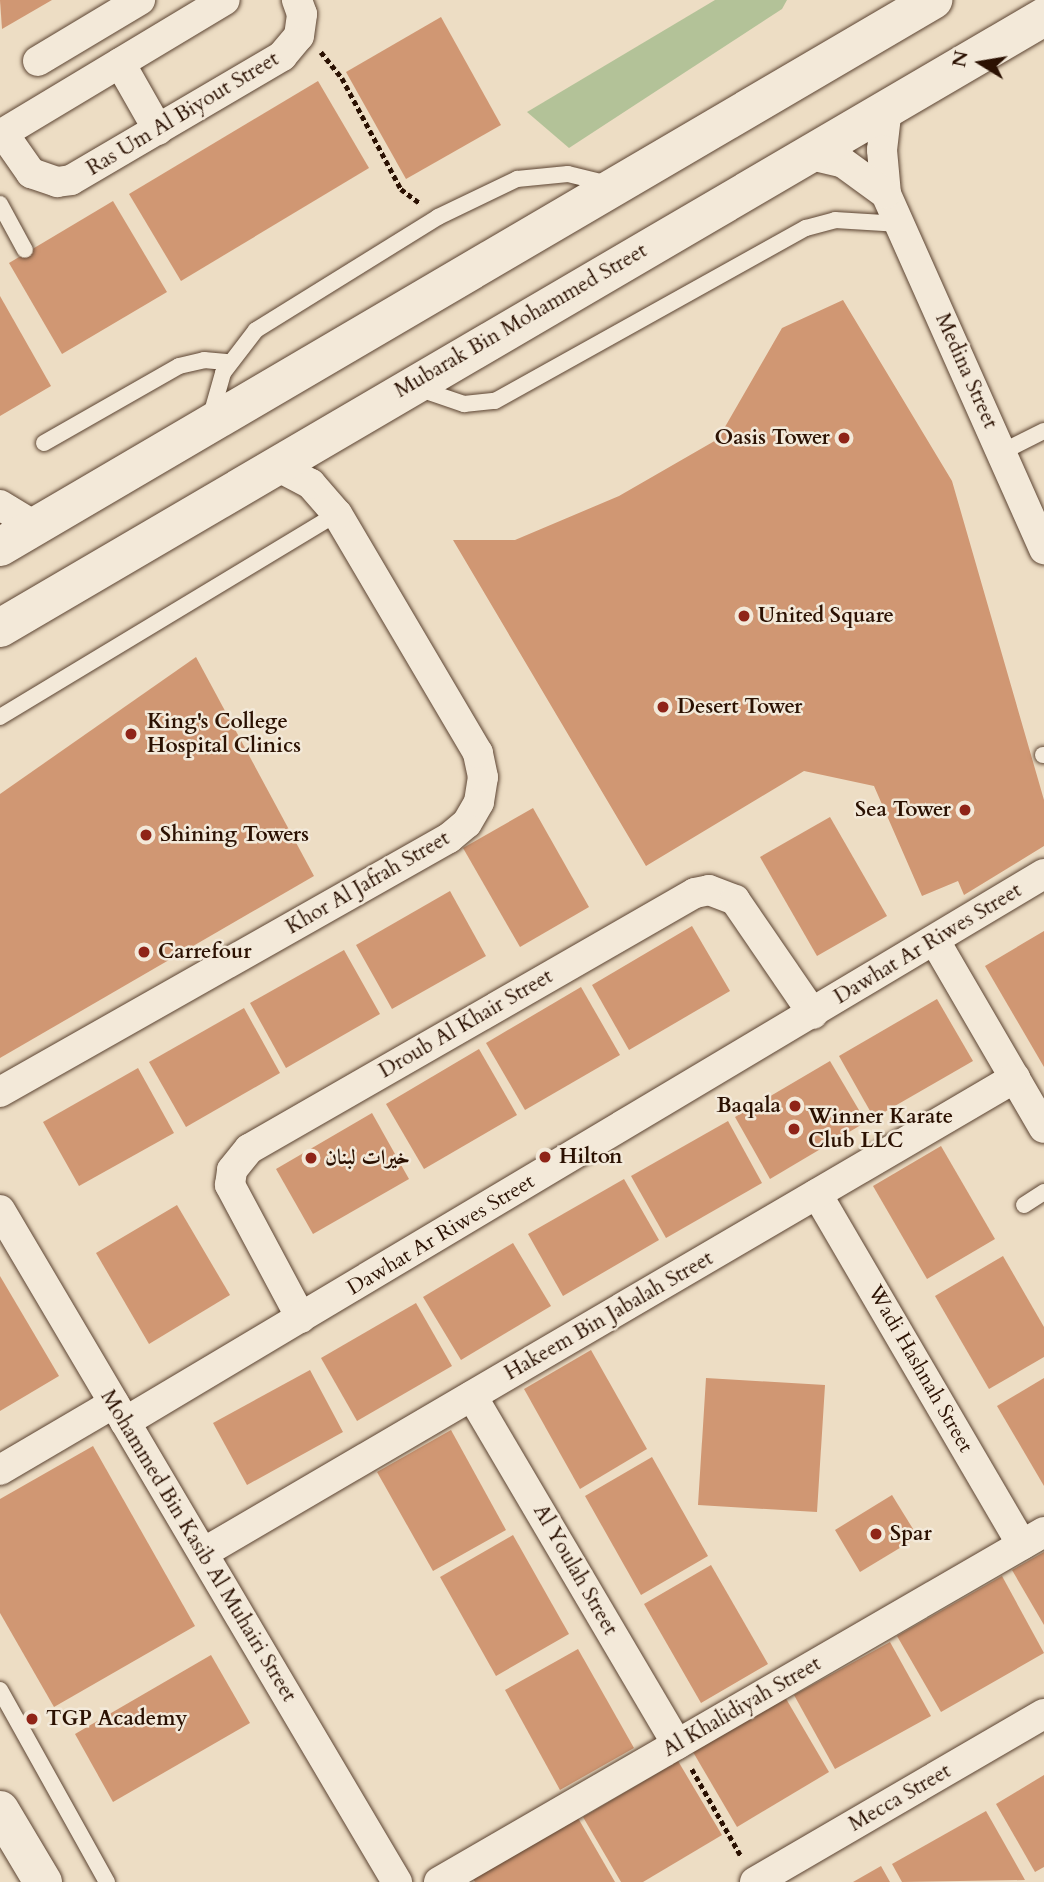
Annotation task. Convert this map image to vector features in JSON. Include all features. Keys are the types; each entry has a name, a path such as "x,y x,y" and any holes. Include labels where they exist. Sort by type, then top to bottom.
{"main road":[{"path":"0,547 933,0"},
{"name":"Mubarak Bin Mohammed Street","path":"0,628 806,154 1039,23"},
{"path":"0,1810 43,1882"}],"street":[{"path":"2,134 225,0"},
{"name":"Ras Um Al Biyout Street","path":"2,134 31,173 57,182 83,174 282,56 299,36 302,14 297,0"},
{"path":"38,61 132,5 146,48"},
{"path":"120,63 158,130"},
{"name":"Medina Street","path":"887,107 883,150 886,194 1044,549"},
{"name":"Medina Street","path":"806,154 842,162 886,194"},
{"name":"Khor Al Jafrah Street","path":"0,1092 449,838 467,822 479,802 483,777 478,753 337,514 311,484 275,465"},
{"path":"0,505 36,527"},
{"name":"Dawhat Ar Riwes Street","path":"0,1470 120,1412 301,1318 936,941 1044,874"},
{"name":"Droub Al Khair Street","path":"301,1318 230,1185 232,1170 249,1149 695,893 709,890 735,900 813,1014"},
{"path":"936,941 1044,1128"},
{"name":"Hakeem Bin Jabalah Street","path":"203,1553 1015,1078"},
{"name":"Wadi Hashnah Street","path":"817,1194 1033,1538"},
{"name":"Mohammed Bin Kasib Al Muhairi Street","path":"0,1210 397,1882"},
{"name":"Al Youlah Street","path":"472,1396 677,1744"},
{"name":"Al Khalidiyah Street","path":"439,1882 1033,1538"},
{"name":"Mecca Street","path":"756,1882 1044,1714"}],"lane":[{"path":"208,426 213,399 229,362 256,330 278,313 438,217 493,187 542,174 594,178 618,186"},
{"path":"0,204 25,250"},
{"path":"411,386 464,404 495,401 806,228 835,220 900,224"},
{"path":"44,443 179,366 204,360 229,362"},
{"path":"1002,452 1044,431"},
{"path":"0,717 337,514"},
{"path":"1024,1205 1044,1192"},
{"path":"0,1690 107,1882"}],"path":[{"path":"299,36 320,50 342,78 401,189 438,217"},
{"path":"677,1744 756,1882"}],"green space":[{"path":"715,0 787,0 782,9 569,148 527,112"}],"building":[{"path":"0,0 52,0 2,29"},
{"path":"441,17 501,125 406,179 346,72"},
{"path":"318,81 369,168 181,281 129,194"},
{"path":"113,201 167,292 62,354 9,263"},
{"path":"0,296 51,386 0,416"},
{"name":"United Square","path":"843,300 952,481 1044,800 1044,846 964,895 958,881 922,896 874,786 804,771 646,866 453,540 515,540 619,496 718,439 782,328"},
{"name":"Shining Towers","path":"196,657 314,876 0,1058 0,794"},
{"path":"533,808 589,907 520,947 463,848"},
{"path":"830,817 887,916 817,956 760,857"},
{"path":"450,891 486,956 392,1009 356,945"},
{"path":"692,926 730,991 629,1050 592,985"},
{"path":"1044,931 1044,1067 985,966"},
{"path":"344,950 380,1014 286,1068 250,1003"},
{"path":"581,987 620,1055 525,1110 486,1043"},
{"path":"937,999 973,1061 874,1118 839,1056"},
{"path":"244,1008 280,1073 186,1127 149,1062"},
{"path":"479,1049 517,1115 424,1169 386,1104"},
{"path":"830,1061 866,1122 770,1179 735,1117"},
{"path":"138,1068 174,1133 79,1186 43,1122"},
{"path":"372,1113 409,1179 313,1234 276,1169"},
{"path":"728,1121 762,1183 666,1238 631,1176"},
{"path":"941,1146 995,1239 927,1279 873,1186"},
{"path":"624,1179 659,1240 563,1296 528,1234"},
{"path":"177,1205 230,1295 149,1344 96,1253"},
{"path":"513,1243 551,1306 461,1360 423,1297"},
{"path":"1003,1256 1044,1327 1044,1357 989,1389 935,1296"},
{"path":"0,1276 59,1376 0,1411"},
{"path":"416,1303 452,1366 357,1421 321,1358"},
{"path":"591,1350 647,1449 580,1489 524,1389"},
{"path":"310,1370 343,1432 247,1485 213,1423"},
{"path":"706,1378 825,1385 817,1512 698,1505"},
{"path":"1044,1378 1044,1486 997,1406"},
{"path":"451,1430 506,1530 433,1571 377,1472"},
{"path":"93,1446 195,1626 54,1707 0,1613 0,1499"},
{"path":"652,1457 708,1556 641,1595 585,1496"},
{"name":"Spar","path":"892,1495 918,1537 860,1572 835,1530"},
{"path":"513,1535 569,1634 496,1676 440,1577"},
{"path":"1044,1552 1044,1625 1012,1570"},
{"path":"711,1565 768,1664 701,1703 644,1604"},
{"path":"1002,1576 1044,1653 941,1712 897,1636"},
{"path":"890,1642 931,1716 835,1769 794,1695"},
{"path":"578,1649 634,1748 560,1790 505,1690"},
{"path":"211,1655 250,1723 113,1802 75,1734"},
{"path":"785,1697 829,1772 737,1827 693,1752"},
{"path":"678,1761 722,1835 643,1882 621,1882 583,1817"},
{"path":"1044,1775 1044,1867 1035,1872 996,1804"},
{"path":"986,1811 1025,1880 902,1882 892,1864"},
{"path":"578,1818 615,1882 475,1882 473,1879"},
{"path":"881,1866 890,1882 853,1882"}],"place":[{"name":"Oasis Tower","path":"844,438"},
{"name":"United Square","path":"744,616"},
{"name":"Desert Tower","path":"663,707"},
{"name":"King's College Hospital Clinics","path":"131,734"},
{"name":"Sea Tower","path":"965,810"},
{"name":"Shining Towers","path":"146,835"},
{"name":"Carrefour","path":"144,952"},
{"name":"Baqala","path":"795,1106"},
{"name":"Winner Karate Club LLC","path":"794,1129"},
{"name":"Hilton","path":"545,1157"},
{"name":"خيرات لبنان","path":"311,1158"},
{"name":"Spar","path":"876,1534"},
{"name":"TGP Academy","path":"32,1719"}]}
